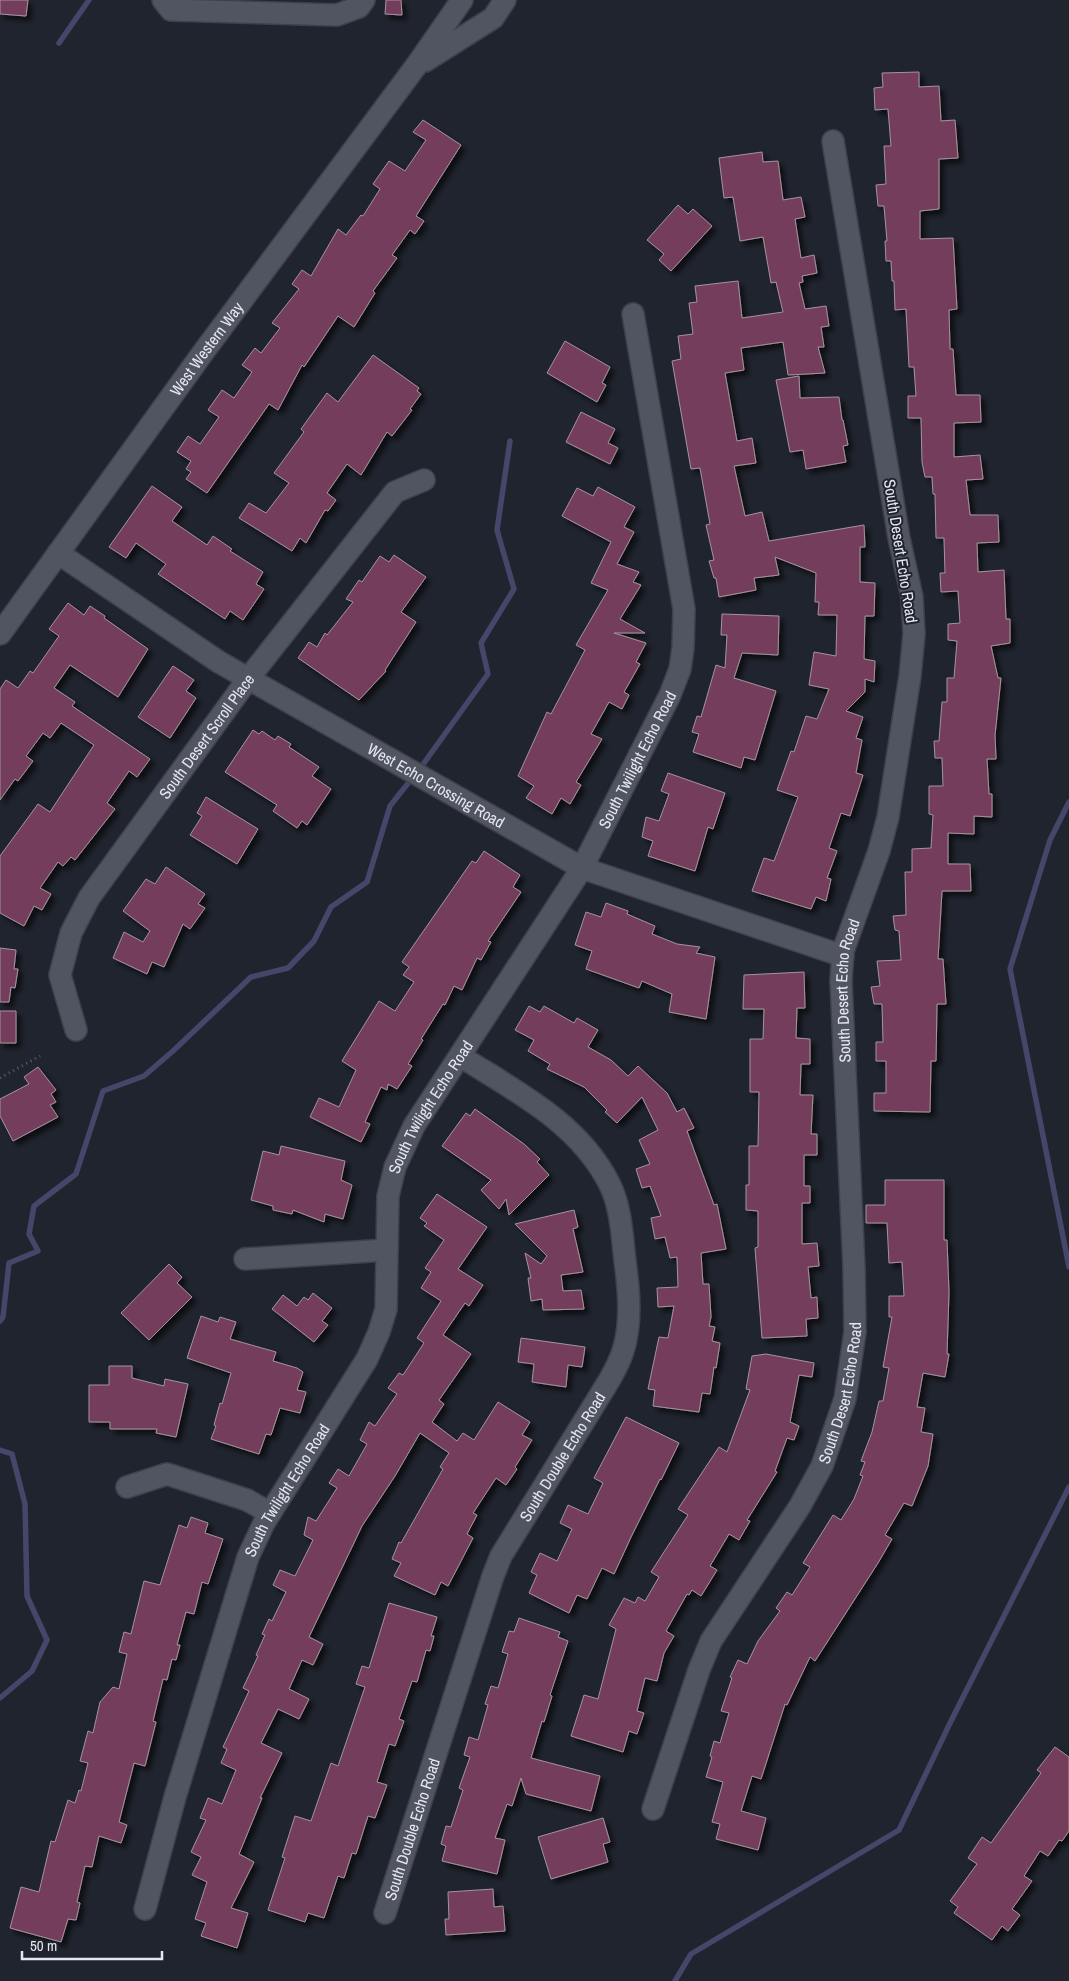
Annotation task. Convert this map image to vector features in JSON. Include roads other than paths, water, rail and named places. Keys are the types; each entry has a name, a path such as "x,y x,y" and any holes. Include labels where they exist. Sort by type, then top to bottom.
{"street":[{"path":"163,0 171,10 259,6 337,14 362,4"},
{"name":"West Western Way","path":"0,634 214,338 416,66 462,0"},
{"name":"West Western Way","path":"416,66 493,18 505,0"},
{"name":"South Desert Echo Road","path":"653,1809 699,1670 711,1641 804,1500 822,1466 844,1399 855,1332 841,981 843,956 850,930 879,851 888,817 910,676 914,634 912,597 898,528 833,141"},
{"name":"South Twilight Echo Road","path":"144,1910 175,1797 248,1557 270,1512 367,1359 379,1332 386,1309 388,1196 395,1168 414,1126 582,868 670,695 680,669 683,648 684,609 634,314"},
{"name":"South Desert Scroll Place","path":"76,1030 60,975 71,933 89,898 248,679 396,492 424,480"},
{"name":"West Echo Crossing Road","path":"58,553 218,662 582,868 843,956"},
{"name":"South Double Echo Road","path":"386,1912 501,1556 610,1379 623,1352 628,1326 628,1281 618,1211 610,1184 594,1158 566,1126 460,1056"},
{"path":"245,1259 387,1250"},
{"path":"127,1487 167,1474 247,1500 270,1512"}],"waterway":[{"path":"59,43 89,0"},
{"path":"419,770 488,674 481,643 514,589 497,530 510,441"},
{"path":"0,1321 3,1317 9,1263 38,1251 29,1234 34,1206 76,1174 103,1091 144,1076 251,977 288,968 314,941 331,907 367,882 390,806 413,777"},
{"path":"1069,802 1050,840 1010,969 1069,1267"},
{"path":"0,1450 12,1454 25,1504 27,1596 47,1640 32,1671 0,1698"},
{"path":"675,1981 691,1954 899,1830 951,1721 1069,1487"}]}
